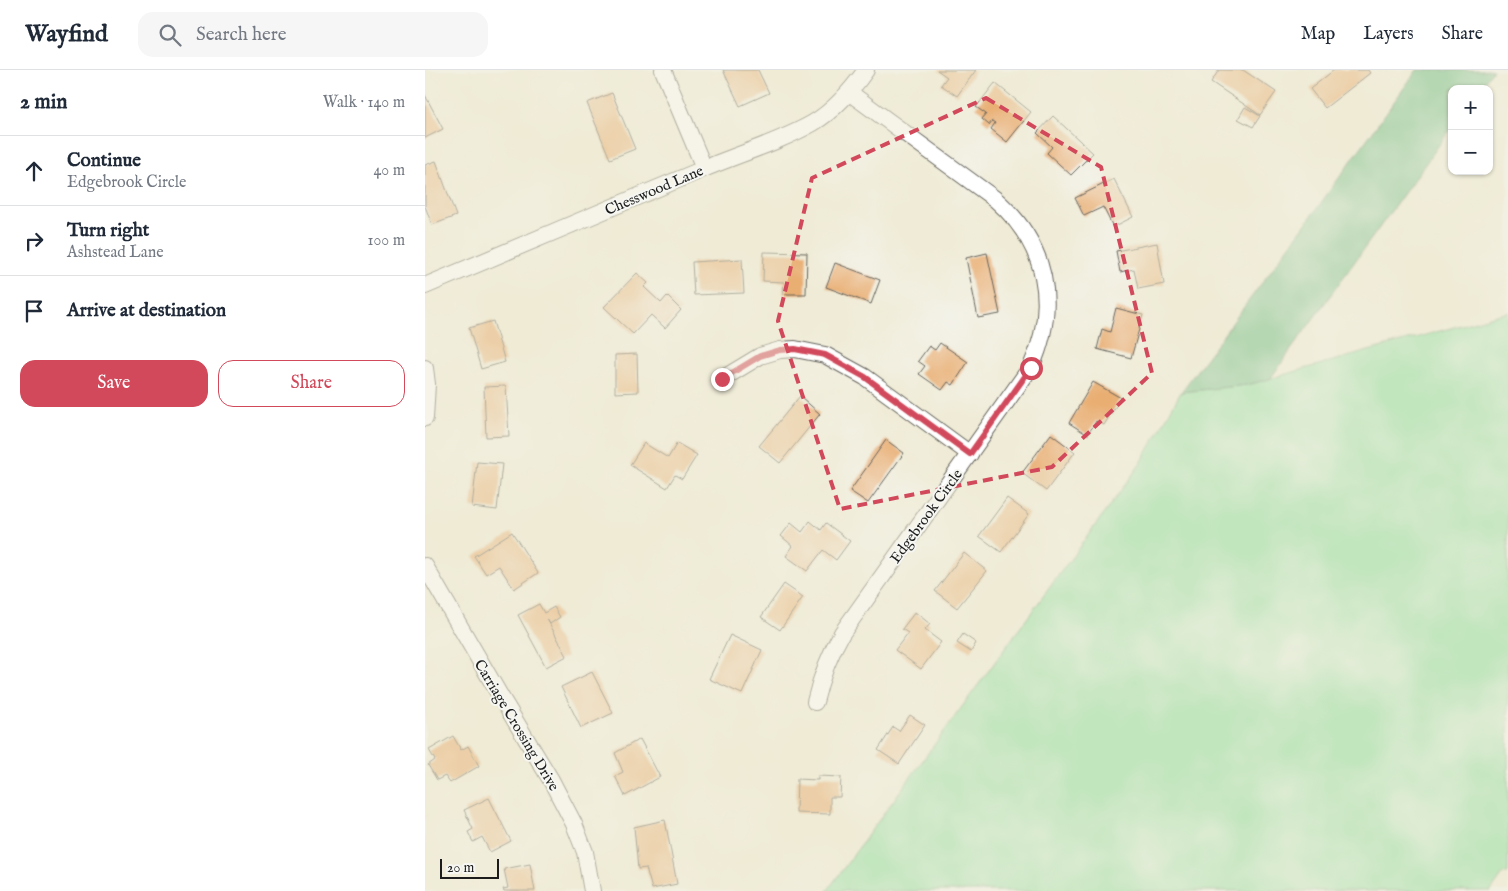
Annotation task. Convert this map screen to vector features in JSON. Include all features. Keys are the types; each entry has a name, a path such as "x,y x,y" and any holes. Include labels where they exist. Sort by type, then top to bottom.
{"street":[{"path":"663,70 704,168"},
{"name":"Chesswood Lane","path":"425,286 704,168 788,135 814,122 835,107 849,93 866,70"},
{"name":"Edgebrook Circle","path":"815,702 831,652 842,633 1031,368 1045,327 1047,301 1033,245 1008,210 849,93"},
{"path":"722,379 760,356 780,350 795,349 825,355 865,377 970,454"},
{"path":"425,368 427,384 425,418"},
{"name":"Carriage Crossing Drive","path":"425,566 551,780 574,824 585,852 592,891"}],"highlighted area":[{"path":"986,98 1101,167 1152,373 1052,467 840,509 778,321 812,178"}],"green space":[{"path":"1417,70 1493,70 1482,85 1448,85 1448,133 1270,379 1247,385 1181,392"},
{"path":"1508,312 1508,873 1503,874 1491,891 827,891 1141,463 1181,392 1247,385"}],"building":[{"path":"723,70 758,70 769,93 740,106"},
{"path":"937,70 976,70 957,96 941,85 947,77"},
{"path":"1219,70 1243,70 1276,92 1260,115 1211,82"},
{"path":"1334,70 1368,70 1370,73 1325,108 1310,89"},
{"path":"995,83 1031,112 1007,142 991,129 995,123 992,121 989,125 982,119 986,114 976,107"},
{"path":"612,93 635,149 610,159 587,103"},
{"path":"425,95 443,129 425,138"},
{"path":"1245,107 1260,116 1253,127 1238,119"},
{"path":"1053,116 1093,153 1071,175 1047,153 1052,147 1037,133"},
{"path":"436,161 456,216 432,225 425,206 425,165"},
{"path":"1114,179 1133,217 1113,227 1103,207 1084,216 1075,198"},
{"path":"1157,243 1164,284 1138,289 1134,269 1120,272 1116,251"},
{"path":"764,252 807,253 806,294 783,294 784,282 763,281"},
{"path":"987,253 1000,314 978,318 966,258"},
{"path":"742,259 744,293 694,295 692,262"},
{"path":"835,263 880,280 871,304 826,287"},
{"path":"637,273 648,283 644,287 661,303 667,296 681,310 665,328 651,315 633,334 604,307"},
{"path":"1116,308 1143,315 1131,358 1097,349 1102,329 1110,332"},
{"path":"493,321 505,362 481,369 469,328"},
{"path":"940,343 968,362 953,385 948,382 942,390 919,374 925,366 918,361 929,346 935,350"},
{"path":"637,354 638,392 615,393 615,355"},
{"path":"1093,382 1121,398 1104,425 1096,421 1088,435 1069,423"},
{"path":"506,386 509,436 486,437 484,387"},
{"path":"800,396 820,414 780,463 759,446"},
{"path":"1051,434 1075,452 1046,491 1022,473"},
{"path":"886,440 904,453 868,503 850,491"},
{"path":"644,443 668,458 677,443 697,455 682,479 675,475 667,488 630,465"},
{"path":"477,462 502,464 497,510 472,507"},
{"path":"1007,498 1029,514 1001,552 979,536"},
{"path":"810,521 821,530 826,523 850,541 836,560 823,550 807,571 786,556 793,546 781,536 791,523 802,532"},
{"path":"512,532 538,573 514,589 499,566 486,574 474,556"},
{"path":"964,553 987,571 957,608 935,591"},
{"path":"784,584 803,597 780,630 761,617"},
{"path":"539,604 544,613 554,607 560,617 550,624 547,619 567,656 546,667 518,615"},
{"path":"915,612 930,624 925,630 941,642 921,669 895,650 908,633 902,629"},
{"path":"963,634 976,643 971,652 957,643"},
{"path":"730,635 762,650 742,694 709,679"},
{"path":"592,672 613,713 581,728 561,687"},
{"path":"910,715 925,725 899,764 878,750 893,727 899,731"},
{"path":"453,736 461,750 468,746 479,766 450,783 445,776 437,780 428,765 435,760 429,750"},
{"path":"640,739 660,777 625,796 615,776 623,772 615,753"},
{"path":"818,776 841,777 840,797 830,797 830,814 796,813 797,779 818,780"},
{"path":"489,798 511,841 490,852 482,837 473,842 468,832 473,829 464,810"},
{"path":"665,820 677,884 652,889 646,868 638,869 634,827"},
{"path":"530,864 535,891 504,891 503,889 508,888 504,869"}],"route":[{"path":"722,379 760,356 780,350 795,349 825,355 865,377 970,454 1031,368"}]}
